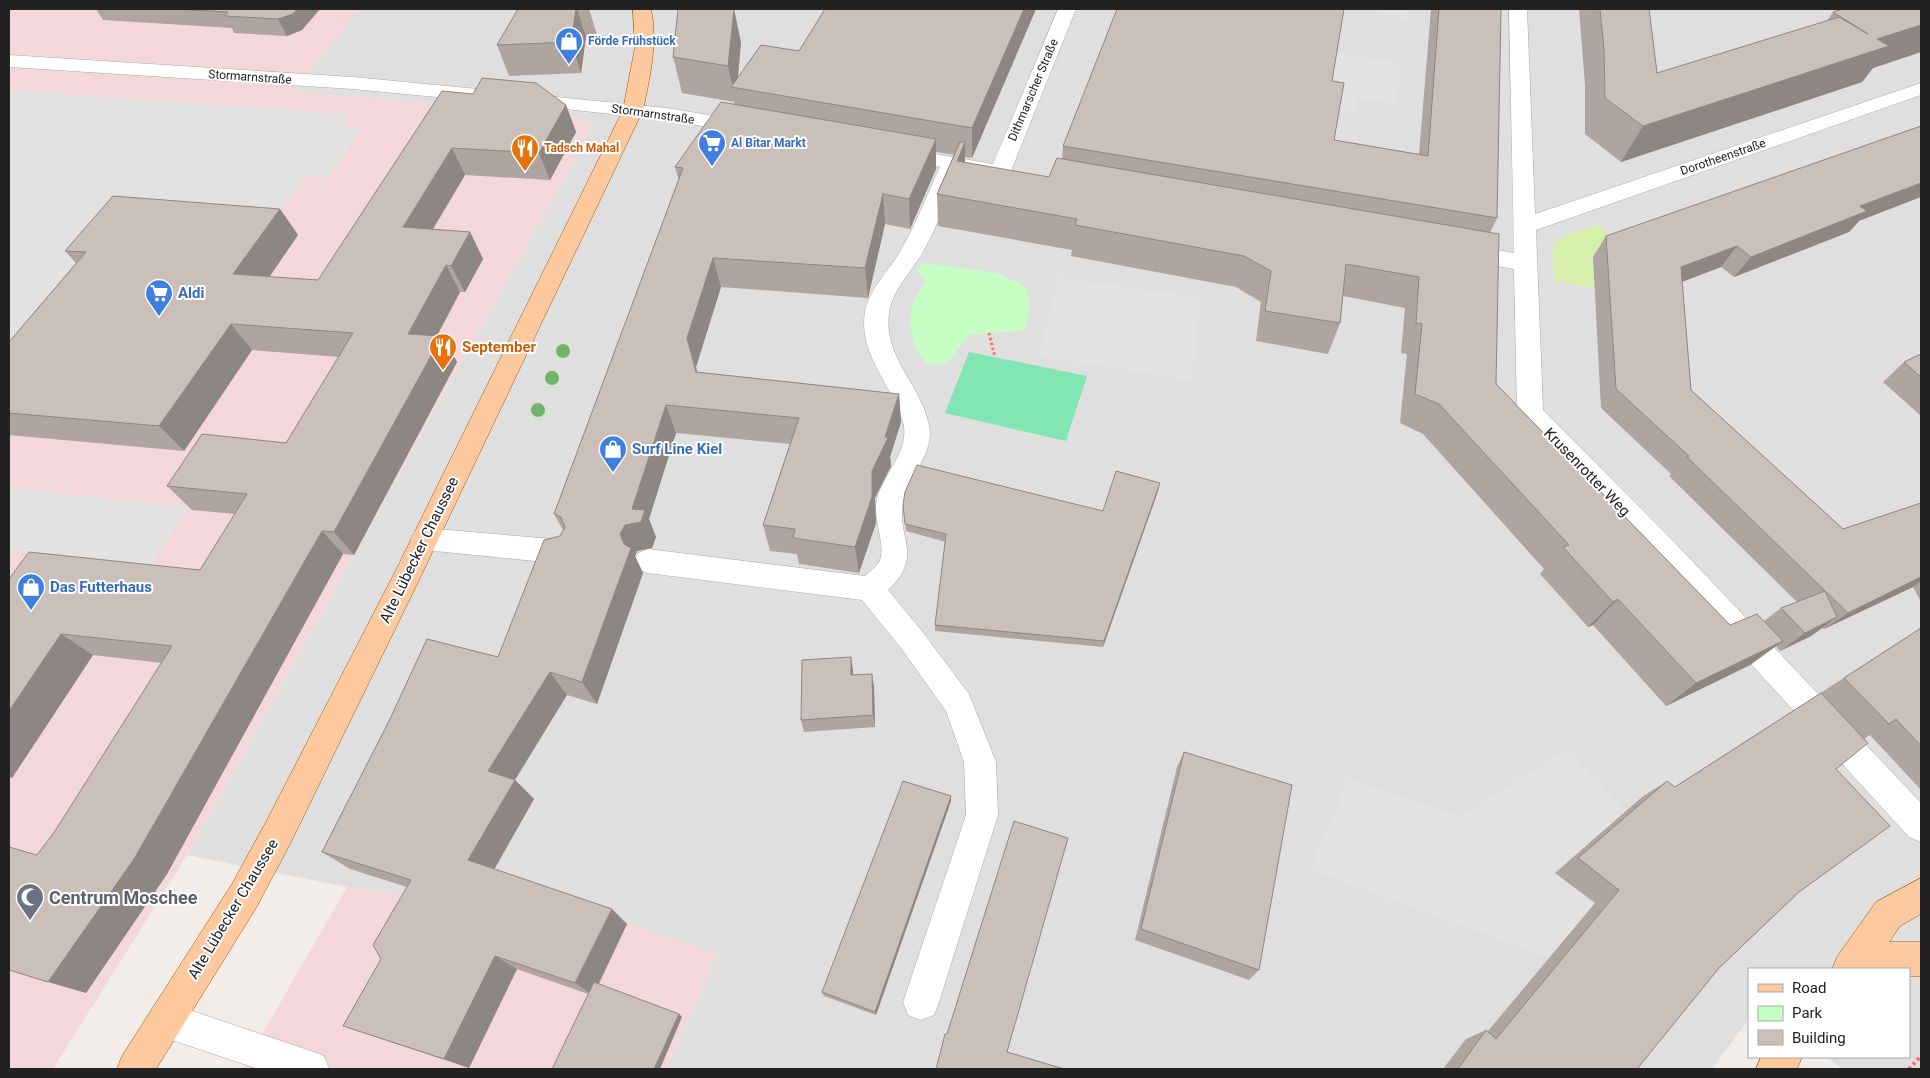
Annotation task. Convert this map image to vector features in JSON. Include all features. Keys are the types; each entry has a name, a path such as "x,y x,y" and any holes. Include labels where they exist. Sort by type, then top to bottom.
{"main road":[{"name":"Alte Lübecker Chaussee","path":"135,1069 244,896 273,841 425,538 633,110 641,73 645,39 646,23 642,9"},
{"path":"1853,964 1888,914 1921,895"},
{"path":"1853,964 1921,959"},
{"path":"1774,1069 1783,1058"}],"street":[{"name":"Dithmarscher Straße","path":"952,163 1010,173 1067,9"},
{"name":"Krusenrotter Weg","path":"1518,9 1520,127 1526,225 1530,413 1666,553 1921,826"},
{"name":"Stormarnstraße","path":"9,61 353,83 633,110 765,131"},
{"name":"Dorotheenstraße","path":"1526,225 1921,89"},
{"path":"870,588 887,572 894,560 888,517 890,498 915,446 916,423 890,372 877,336 877,313 882,295 907,259 952,163 883,151"},
{"path":"1439,248 1527,263"},
{"path":"425,538 564,552"},
{"path":"648,561 870,588 911,639 958,704 980,762 982,816 921,1002"},
{"path":"166,1020 311,1069"}],"path":[{"path":"989,333 995,357"},
{"path":"1909,1069 1921,1056"}],"shaded area":[{"path":"9,9 359,9 295,92 570,115 592,127 187,855 53,1069 9,1069"},
{"path":"359,9 1921,9 1921,1069 1842,1069 1828,1058 1910,1058 1910,968 1748,968 1748,1020 1712,1069 666,1069 717,954 518,911 347,887 187,855 592,127 570,115 294,92"},
{"path":"1378,9 1409,9 1408,19 1377,14"},
{"path":"1333,52 1400,64 1397,104 1358,98 1356,114 1310,107"},
{"path":"9,90 349,114 341,126 363,128 327,178 307,176 271,224 9,401"},
{"path":"1058,277 1201,298 1191,380 1039,356"},
{"path":"9,488 189,507 149,567 9,551"},
{"path":"1565,751 1626,811 1555,872 1595,903 1549,958 1310,869 1349,779 1461,816"},
{"path":"347,887 518,911 531,890 717,954 666,1069 242,1069"}],"green space":[{"path":"1598,225 1623,247 1604,254 1595,253 1589,261 1593,265 1594,288 1554,281 1553,246 1562,237"},
{"path":"922,263 997,273 1025,286 1030,302 1025,330 969,335 947,363 927,364 918,352 911,329 912,306 926,282 917,270"},
{"path":"969,352 1087,376 1066,441 945,413"}],"building":[{"path":"175,9 297,9 293,14 278,19 225,16 228,12"},
{"path":"518,9 576,9 571,42 497,45"},
{"path":"678,9 734,9 728,66 673,57"},
{"path":"825,9 1024,9 972,128 731,87 761,45 799,51"},
{"path":"1117,9 1344,9 1332,81 1344,83 1334,140 1428,156 1439,9 1501,9 1497,218 1063,146"},
{"path":"1600,9 1649,9 1657,73 1839,17 1868,34 1833,12 1843,9 1921,9 1921,25 1877,39 1889,46 1643,126 1605,98 1604,49"},
{"path":"482,78 536,83 566,105 539,153 452,148 403,227 470,232 451,266 446,265 408,334 442,336 334,532 322,531 134,859 48,982 9,970 9,847 37,855 55,831 172,646 61,634 9,711 9,579 29,552 200,570 247,494 167,486 202,434 286,443 353,333 231,324 159,426 9,413 9,342 86,252 65,251 113,196 280,209 233,274 318,280 442,91 473,94"},
{"path":"721,102 936,139 909,199 883,194 865,268 713,258 687,338 696,372 899,394 885,437 888,438 872,471 872,497 855,547 793,538 795,529 763,525 799,418 666,405 632,509 645,510 641,522 625,525 620,534 624,544 631,548 582,682 550,672 488,771 515,780 468,860 612,909 575,983 495,956 444,1059 343,1026 381,959 373,945 411,880 322,852 389,721 427,639 498,657 544,540 560,536 565,527 561,517 554,514 683,168 675,167"},
{"path":"1921,126 1921,183 1860,206 1867,211 1751,257 1737,246 1681,267 1691,390 1843,529 1921,503 1921,577 1848,613 1687,457 1689,456 1616,389 1606,236"},
{"path":"960,142 965,142 957,161 1049,177 1057,158 1499,234 1496,384 1730,625 1757,614 1783,641 1696,683 1618,599 1613,602 1563,547 1569,545 1439,404 1415,394 1422,324 1416,323 1419,277 1346,264 1340,323 1265,311 1271,271 1244,256 1075,225 1077,219 937,194"},
{"path":"1921,354 1921,377 1904,362"},
{"path":"917,465 1103,511 1116,471 1160,483 1104,641 935,625 946,534 905,524 903,505 905,492"},
{"path":"1825,591 1837,617 1805,633 1781,608"},
{"path":"1921,628 1921,746 1896,719 1889,724 1844,678"},
{"path":"851,657 851,675 872,674 873,715 801,720 802,660"},
{"path":"1821,693 1868,743 1836,769 1890,826 1799,892 1719,968 1637,1069 1458,1069 1486,1030 1496,1039 1619,890 1578,858 1667,781 1675,787"},
{"path":"1184,752 1292,785 1259,970 1141,929"},
{"path":"903,781 951,796 875,1012 822,992"},
{"path":"1014,821 1068,838 1007,1052 1064,1069 936,1069 945,1034 947,1034"},
{"path":"594,982 679,1014 654,1069 552,1069"}],"place":[{"name":"Förde Frühstück","path":"569,65"},
{"name":"Al Bitar Markt","path":"712,167"},
{"name":"Tadsch Mahal","path":"525,172"},
{"name":"Aldi","path":"159,317"},
{"name":"September","path":"443,371"},
{"name":"Surf Line Kiel","path":"613,473"},
{"name":"Das Futterhaus","path":"31,611"},
{"name":"Centrum Moschee","path":"30,921"}]}
